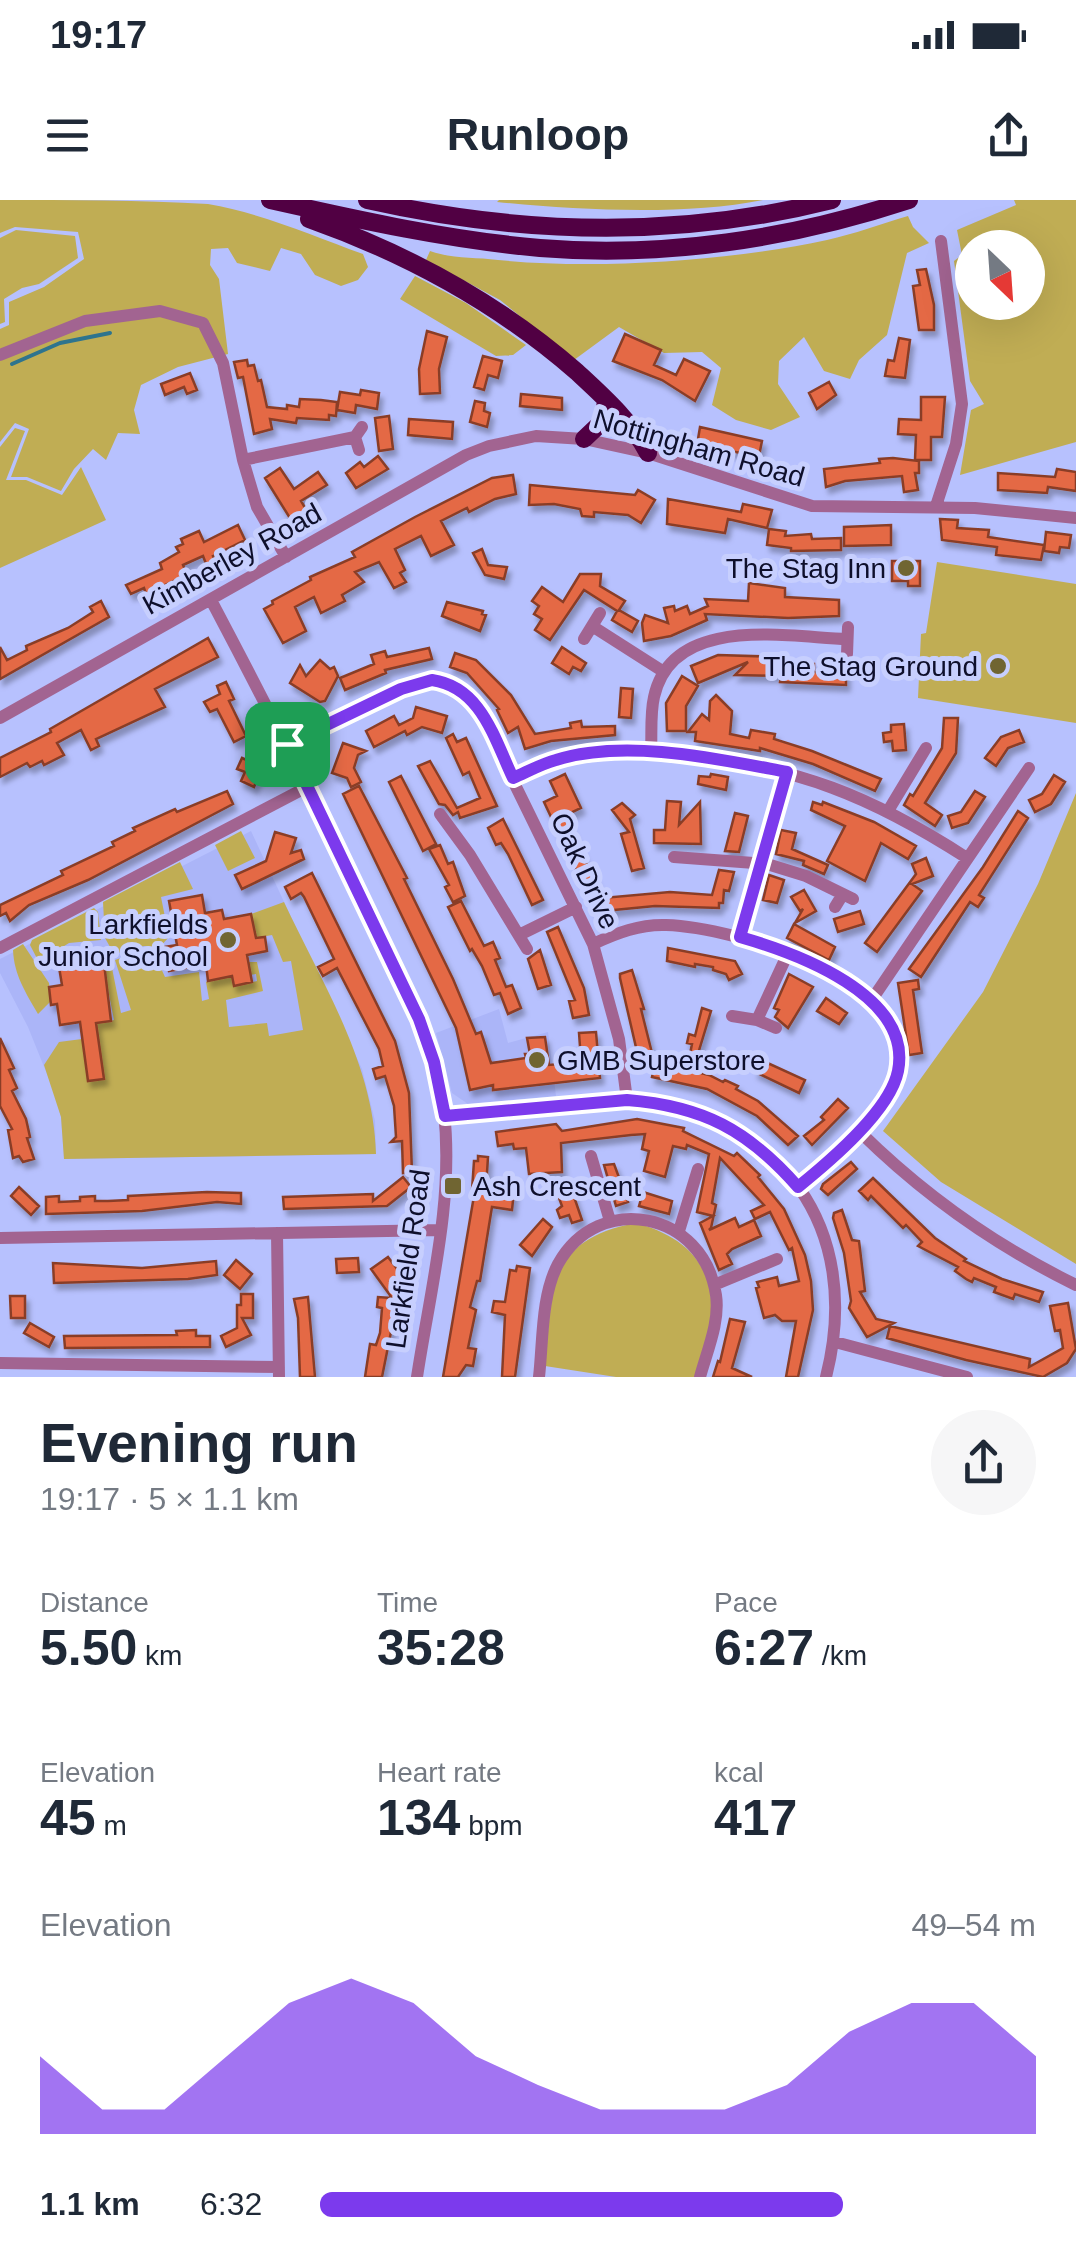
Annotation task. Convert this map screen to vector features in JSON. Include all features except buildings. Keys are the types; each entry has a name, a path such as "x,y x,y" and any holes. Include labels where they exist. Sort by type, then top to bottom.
{"highway":[{"path":"257,200 380,245 475,296 549,348 606,400 638,434 648,453"},
{"path":"270,200 392,227 481,241 543,248 636,250 686,247 810,228 908,200"},
{"path":"367,200 500,223 596,228 730,222 832,200"},
{"path":"584,439 603,421 606,400"}],"street":[{"path":"936,506 956,444 962,404 941,241"},
{"path":"0,355 85,320 160,312 203,323 223,363 257,508 286,557"},
{"name":"Nottingham Road","path":"489,446 536,436 584,439 648,453 812,506 936,506 1076,518"},
{"path":"243,460 358,438"},
{"name":"Kimberley Road","path":"0,718 418,482 489,446"},
{"name":"Larkfield Road","path":"211,600 309,786 419,1019 434,1062 445,1116 446,1184 417,1377"},
{"path":"600,613 588,632 664,672"},
{"path":"651,752 654,696 664,672 686,650 715,637 847,633 847,654"},
{"name":"Oak Drive","path":"287,744 401,689 432,680 448,683 473,699 594,944 619,1038 627,1100"},
{"path":"888,811 926,748"},
{"path":"513,778 556,759 580,754 651,752 720,759 818,781 888,811 967,858"},
{"path":"901,760 914,768"},
{"path":"872,1001 1029,768"},
{"path":"740,937 787,772"},
{"path":"0,948 309,786"},
{"path":"440,814 527,948"},
{"path":"674,856 762,864 806,876 848,896 835,907"},
{"path":"519,934 576,907"},
{"path":"594,944 623,931 663,924 740,937 789,951 823,968 882,1011 896,1036 898,1074 860,1132 798,1187"},
{"path":"757,1020 789,951"},
{"path":"732,1016 776,1028"},
{"path":"445,1116 627,1100 680,1108 730,1126 773,1159 798,1187 828,1248 836,1285 834,1342 826,1377"},
{"path":"860,1132 965,1222 1029,1262 1076,1285"},
{"path":"591,1156 610,1221"},
{"path":"679,1232 698,1168"},
{"path":"539,1377 550,1281 571,1246 587,1232 610,1221 647,1219 679,1232 693,1244 714,1284 717,1312 700,1377"},
{"path":"0,1238 440,1230"},
{"path":"0,1363 279,1372 277,1233"},
{"path":"714,1284 768,1258"},
{"path":"834,1342 966,1377"}],"shaded area":[{"path":"0,200 208,204 267,219 363,254 368,267 358,280 341,286 315,275 301,254 281,248 270,271 237,263 228,248 211,249 210,265 219,279 228,354 178,367 141,385 134,410 140,434 118,433 106,460 93,449 61,491 27,477 11,477 29,429 15,423 0,442 0,329 9,325 9,302 44,287 84,259 78,232 15,227 0,233"},
{"path":"499,200 763,200 699,208 630,210"},
{"path":"1014,200 1076,200 1076,442 960,475 971,410 984,404 970,381 962,320 1045,320 1045,230 957,230 1016,205"},
{"path":"908,216 929,243 907,253 887,335 859,360 850,379 824,371 804,337 779,361 778,384 800,417 771,430 736,420 712,405 721,368 702,352 664,353 619,327 574,360 500,300 426,260 430,251 537,263 620,264 706,258 827,240"},
{"path":"16,230 75,236 78,258 39,284 22,288 4,299 5,322 0,324 0,238"},
{"path":"415,276 466,303 526,345 513,355 496,356 400,299"},
{"path":"15,428 25,431 6,480 26,480 62,495 81,467 106,520 0,568 0,447"},
{"name":"The Stag Ground","path":"937,562 1076,584 1076,723 918,698 921,634 926,633"},
{"path":"1076,793 1076,1264 941,1182 883,1131 983,992 1038,884"},
{"path":"241,831 255,858 228,871 215,845"},
{"path":"251,831 362,1069 375,1121 376,1154 64,1159 55,1094 28,1027 0,973 0,959"},
{"path":"180,862 193,889 161,897 169,937 159,948 144,946 114,954 105,938 103,902"},
{"path":"284,902 356,1056 373,1121 376,1154 64,1159 61,1117 44,1065 59,1042 82,1039 88,1080 104,1078 95,1018 114,1020 104,969 112,968 121,1013 131,1010 115,960 144,950 154,953 165,977 199,972 202,1001 209,999 208,981 232,976 234,986 257,981 256,974 250,975 248,962 257,962 263,991 226,1000 229,1027 267,1023 269,1036 303,1030 291,961 283,962 272,935 256,938 251,914"},
{"path":"94,908 98,912 101,940 69,943 53,953 50,964 42,968 30,945 32,940"},
{"path":"23,944 49,983 51,1001 38,1014 16,968 13,950"},
{"path":"499,1009 508,1043 548,1032 556,1096 468,1104 452,1093 436,1033"},
{"path":"636,1223 681,1244 693,1254 708,1281 710,1324 695,1377 616,1377 545,1366 554,1291 570,1255 607,1231"}],"waterway":[{"path":"12,364 60,343 110,333"}],"place":[{"name":"The Stag Inn","path":"906,568"},
{"name":"The Stag Ground","path":"998,666"},
{"name":"Larkfields Junior School","path":"228,940"},
{"name":"GMB Superstore","path":"537,1060"},
{"name":"Ash Crescent","path":"453,1186"}],"route":[{"path":"432,680 460,688 473,699 513,778 556,759 608,752 720,759 787,772 740,937 789,951 823,968 882,1011 896,1036 899,1056 898,1074 889,1092 860,1132 798,1187 773,1159 730,1126 656,1102 627,1100 445,1116 442,1091 419,1019 287,744 401,689 432,680"}]}
